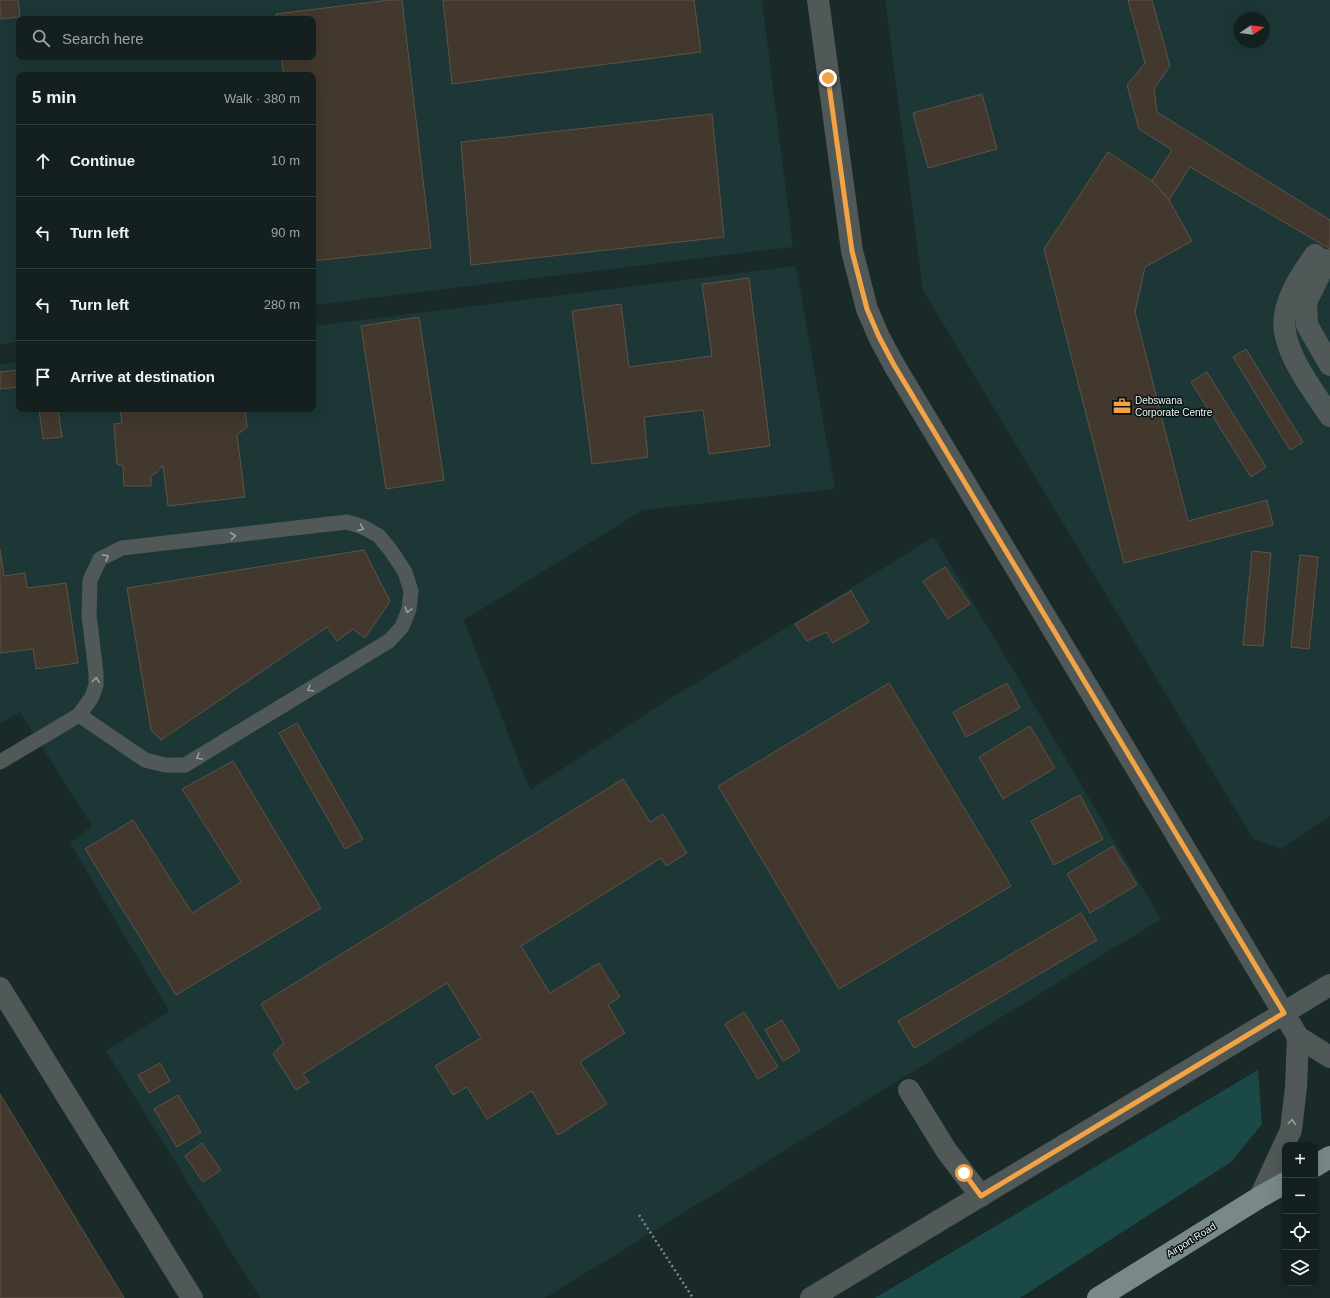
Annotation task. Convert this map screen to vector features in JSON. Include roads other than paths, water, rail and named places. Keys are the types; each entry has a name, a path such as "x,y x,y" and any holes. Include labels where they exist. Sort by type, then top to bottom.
{"main road":[{"path":"1318,1164 1330,1157"},
{"name":"Airport Road","path":"1098,1298 1282,1185"}],"street":[{"path":"818,0 852,251 867,309 879,337 894,365 1298,1037 1330,1057"},
{"path":"1330,365 1307,325 1306,302 1321,257 1303,273 1292,295 1285,315 1285,336 1296,364 1330,416"},
{"path":"812,1298 1330,985"},
{"path":"0,988 192,1298"},
{"path":"1260,1197 1291,1130 1296,1087 1298,1037"},
{"path":"909,1090 946,1150 981,1196"}],"lane":[{"path":"0,762 79,715 92,697 96,685 96,673 89,615 90,580 100,559 122,548 347,522 363,527 379,536 405,572 411,591 409,609 402,627 389,641 185,765 165,765 145,760 79,715"}],"place":[{"name":"Debswana Corporate Centre","path":"1122,406"}]}
